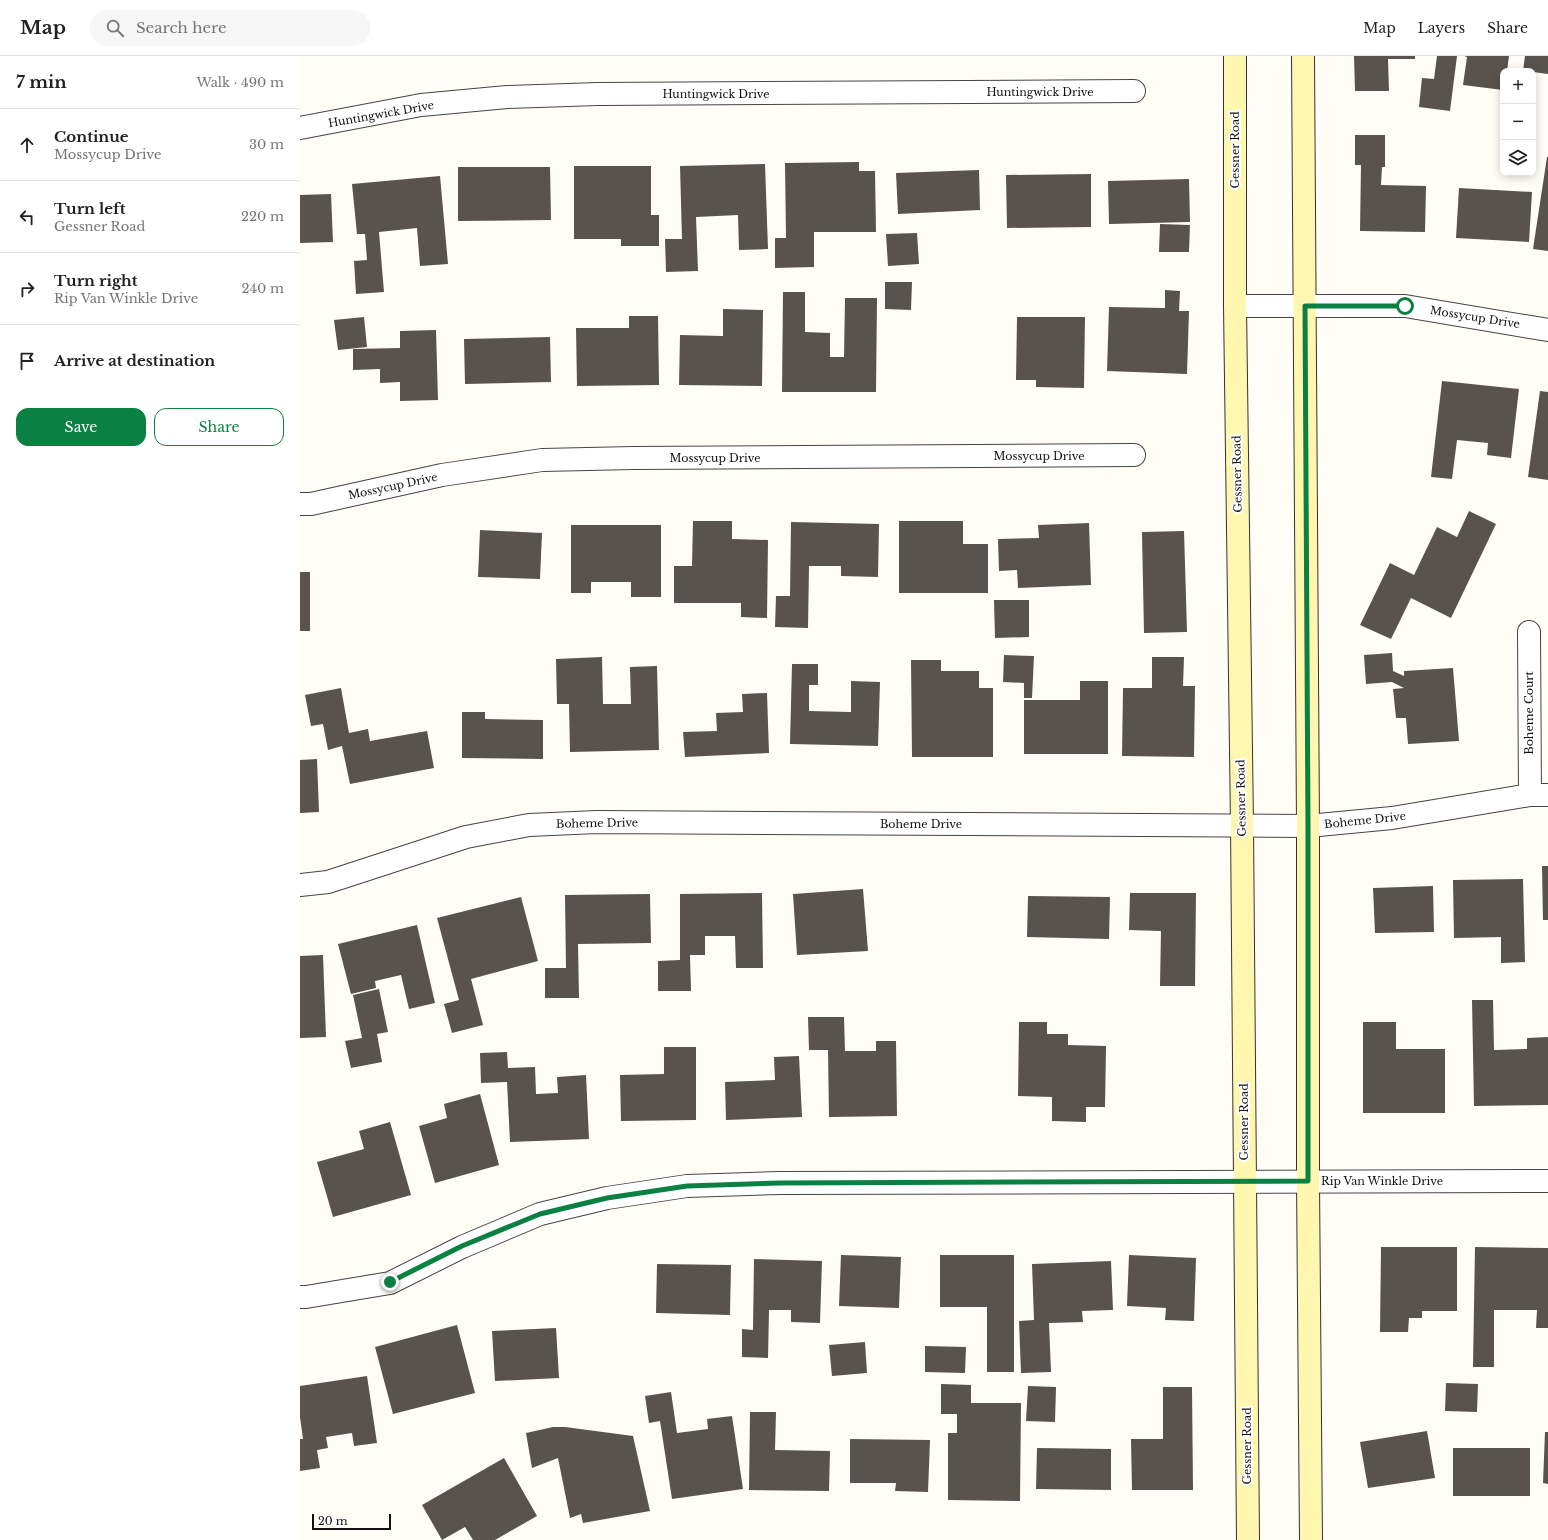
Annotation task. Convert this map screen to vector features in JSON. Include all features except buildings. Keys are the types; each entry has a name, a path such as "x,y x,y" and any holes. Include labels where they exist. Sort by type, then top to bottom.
{"main road":[{"name":"Gessner Road","path":"1235,56 1235,306 1242,825 1248,1540"},
{"path":"1303,56 1308,826 1310,1540"}],"street":[{"name":"Huntingwick Drive","path":"300,128 421,105 507,97 598,94 1134,91"},
{"name":"Mossycup Drive","path":"1235,306 1405,306 1548,330"},
{"name":"Mossycup Drive","path":"300,504 311,504 442,475 542,460 1134,455"},
{"name":"Boheme Court","path":"1529,632 1539,795"},
{"name":"Boheme Drive","path":"300,885 328,882 466,837 529,825 597,822 1308,826 1392,818 1539,795"},
{"name":"Rip Van Winkle Drive","path":"300,1297 390,1282 462,1246 540,1214 607,1198 687,1186 780,1183 1548,1181"}],"route":[{"path":"390,1282 462,1246 540,1214 607,1198 687,1186 780,1183 1308,1181 1308,826 1305,306 1405,306"}]}
